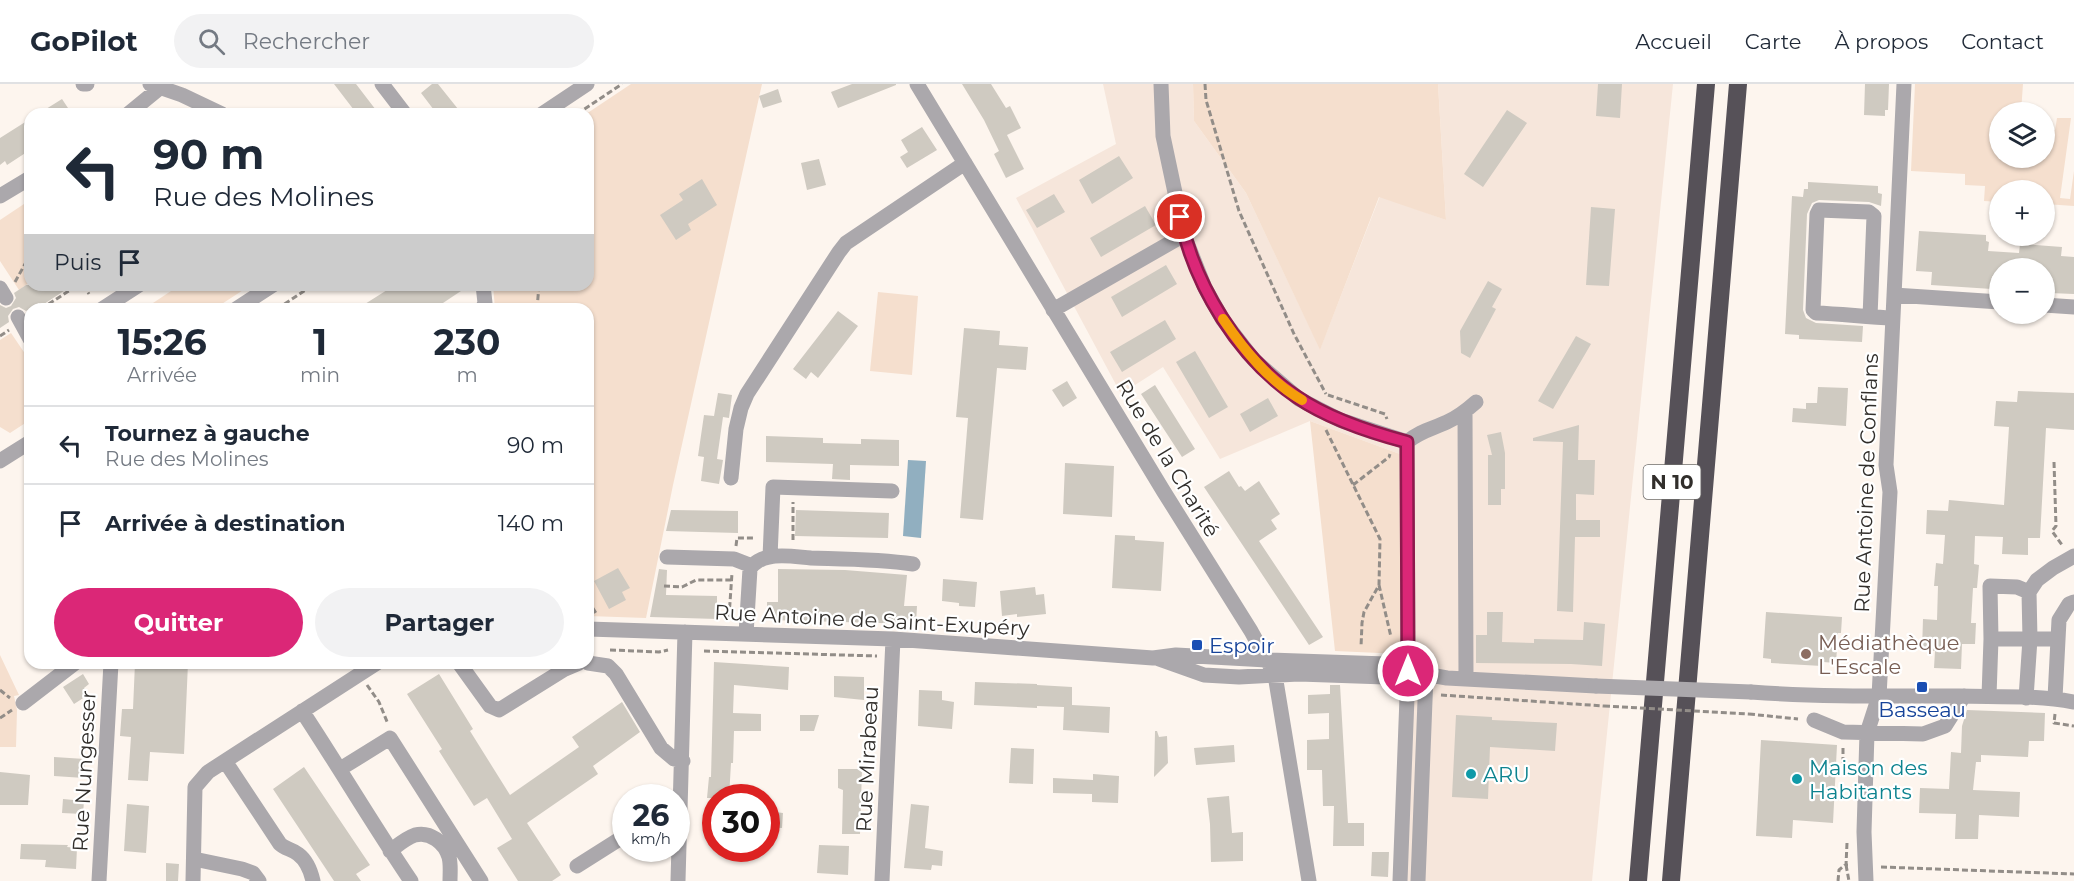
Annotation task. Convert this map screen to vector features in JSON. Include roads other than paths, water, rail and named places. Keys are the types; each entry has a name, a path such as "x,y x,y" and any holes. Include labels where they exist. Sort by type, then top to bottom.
{"highway":[{"name":"N 10","path":"1638,881 1706,84"},
{"name":"N 10","path":"1671,881 1738,84"}],"street":[{"path":"382,84 400,108"},
{"name":"Rue de la Charité","path":"917,84 1275,675 1309,881"},
{"path":"1161,84 1163,136 1184,235 1210,296 1223,320 1254,360 1299,399 1340,420 1407,442"},
{"name":"Rue Antoine de Conflans","path":"1865,874 1867,733 1879,696 1890,492 1886,465 1904,84"},
{"path":"550,108 582,85"},
{"path":"134,108 155,86 208,108"},
{"path":"731,478 741,408 747,394 839,252 854,237 964,163"},
{"path":"0,196 24,182"},
{"path":"1870,316 1874,216 1869,212 1819,210 1813,310 1816,313 1893,318"},
{"path":"1053,309 1184,235"},
{"path":"111,303 130,291"},
{"path":"245,303 264,291"},
{"path":"1894,295 1989,301"},
{"path":"2055,306 2074,307"},
{"path":"18,317 24,328"},
{"path":"1407,442 1418,433 1446,423 1470,407 1459,618 1466,679"},
{"path":"1400,881 1408,671 1407,442"},
{"path":"0,461 24,446"},
{"path":"770,556 772,487 892,491"},
{"path":"746,634 752,566 770,556 891,560 913,564"},
{"path":"667,557 734,559 752,566"},
{"path":"2026,698 2030,592 2037,580 2071,557"},
{"path":"1989,696 1991,639 1984,585 2016,587 2030,592"},
{"path":"2055,698 2059,620 2069,604 2074,602"},
{"name":"Rue Antoine de Saint-Exupéry","path":"594,629 893,639 1153,658 1176,655 1386,664 1426,675 1466,679 1815,697 1989,696 2055,698 2074,702"},
{"path":"681,784 685,632"},
{"name":"Rue Mirabeau","path":"882,881 893,639"},
{"path":"1991,639 2058,639"},
{"name":"Rue Antoine de Saint-Exupéry","path":"1153,658 1204,675 1239,677 1299,674 1385,677 1408,671"},
{"path":"594,664 608,666 616,674 662,748 674,759 683,761"},
{"path":"23,703 67,669"},
{"name":"Rue Nungesser","path":"99,881 111,669"},
{"path":"193,881 195,787 208,772 367,669"},
{"path":"463,669 490,706 499,710 565,669"},
{"path":"1418,881 1426,675"},
{"path":"1814,720 1843,732 1923,734 1945,726 1965,696"},
{"path":"302,711 411,881"},
{"path":"340,769 390,738 481,881"},
{"path":"225,761 280,844 283,848 298,854 311,872 313,881"},
{"path":"390,851 414,836 422,834 431,836 444,846 450,859 450,881"},
{"path":"577,866 612,844"},
{"path":"194,859 242,869 253,873 259,881"},
{"path":"678,862 678,881"}],"water":[{"path":"908,460 926,461 921,538 903,536"}],"place":[{"name":"Espoir","path":"1197,645"},
{"name":"Médiathèque L'Escale","path":"1806,654"},
{"name":"Basseau","path":"1922,687"},
{"name":"ARU","path":"1471,774"},
{"name":"Maison des Habitants","path":"1797,779"}]}
